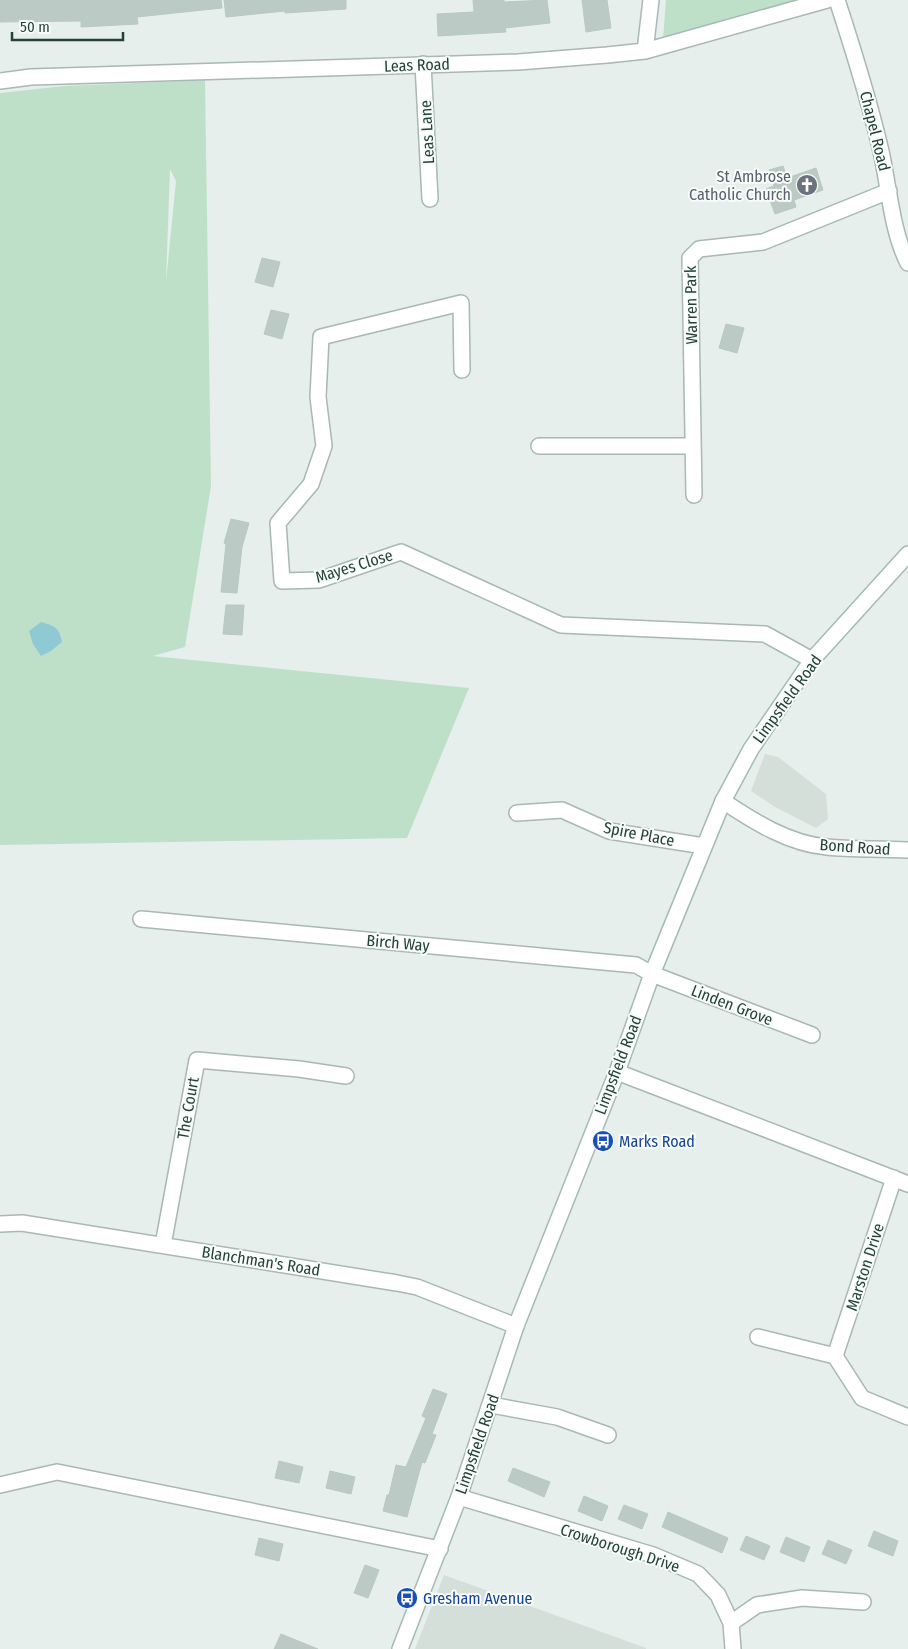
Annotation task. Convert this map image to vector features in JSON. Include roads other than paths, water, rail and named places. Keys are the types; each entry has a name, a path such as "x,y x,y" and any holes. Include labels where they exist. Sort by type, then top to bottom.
{"street":[{"path":"645,51 651,0"},
{"name":"Leas Road","path":"0,81 30,77 518,62 645,51 827,0"},
{"name":"Chapel Road","path":"837,0 857,62 880,148 898,238 908,262"},
{"name":"Leas Lane","path":"423,64 430,200"},
{"name":"Warren Park","path":"694,495 690,258 699,249 763,242 889,191"},
{"name":"Mayes Close","path":"462,370 461,303 321,337 318,398 324,446 311,484 278,523 282,581 320,580 401,552 561,625 765,634 812,660"},
{"path":"539,446 693,446"},
{"name":"Limpsfield Road","path":"400,1649 459,1497 516,1326 616,1072 652,974 722,801 751,749 812,660 908,554"},
{"name":"Bond Road","path":"722,801 756,823 794,840 826,847 908,850"},
{"name":"Spire Place","path":"517,813 562,810 609,831 704,846"},
{"name":"Birch Way","path":"141,919 636,965 652,974"},
{"name":"Linden Grove","path":"652,974 812,1035"},
{"name":"The Court","path":"164,1245 196,1060 299,1069 346,1076"},
{"path":"616,1072 901,1181"},
{"name":"Marston Drive","path":"835,1356 901,1181"},
{"name":"Blanchman's Road","path":"0,1224 22,1223 397,1283 417,1287 516,1326"},
{"path":"758,1337 835,1356 862,1398 908,1417"},
{"path":"490,1405 557,1416 608,1435"},
{"path":"0,1485 57,1472 440,1548"},
{"name":"Crowborough Drive","path":"459,1497 653,1555 698,1574 718,1595 731,1623 733,1649"},
{"path":"731,1623 757,1605 802,1598 864,1602"}],"water":[{"path":"41,622 56,628 62,642 41,656 33,644 29,631"}],"place":[{"name":"St Ambrose Catholic Church","path":"807,185"},
{"name":"Marks Road","path":"603,1141"},
{"name":"Gresham Avenue","path":"407,1598"}]}
